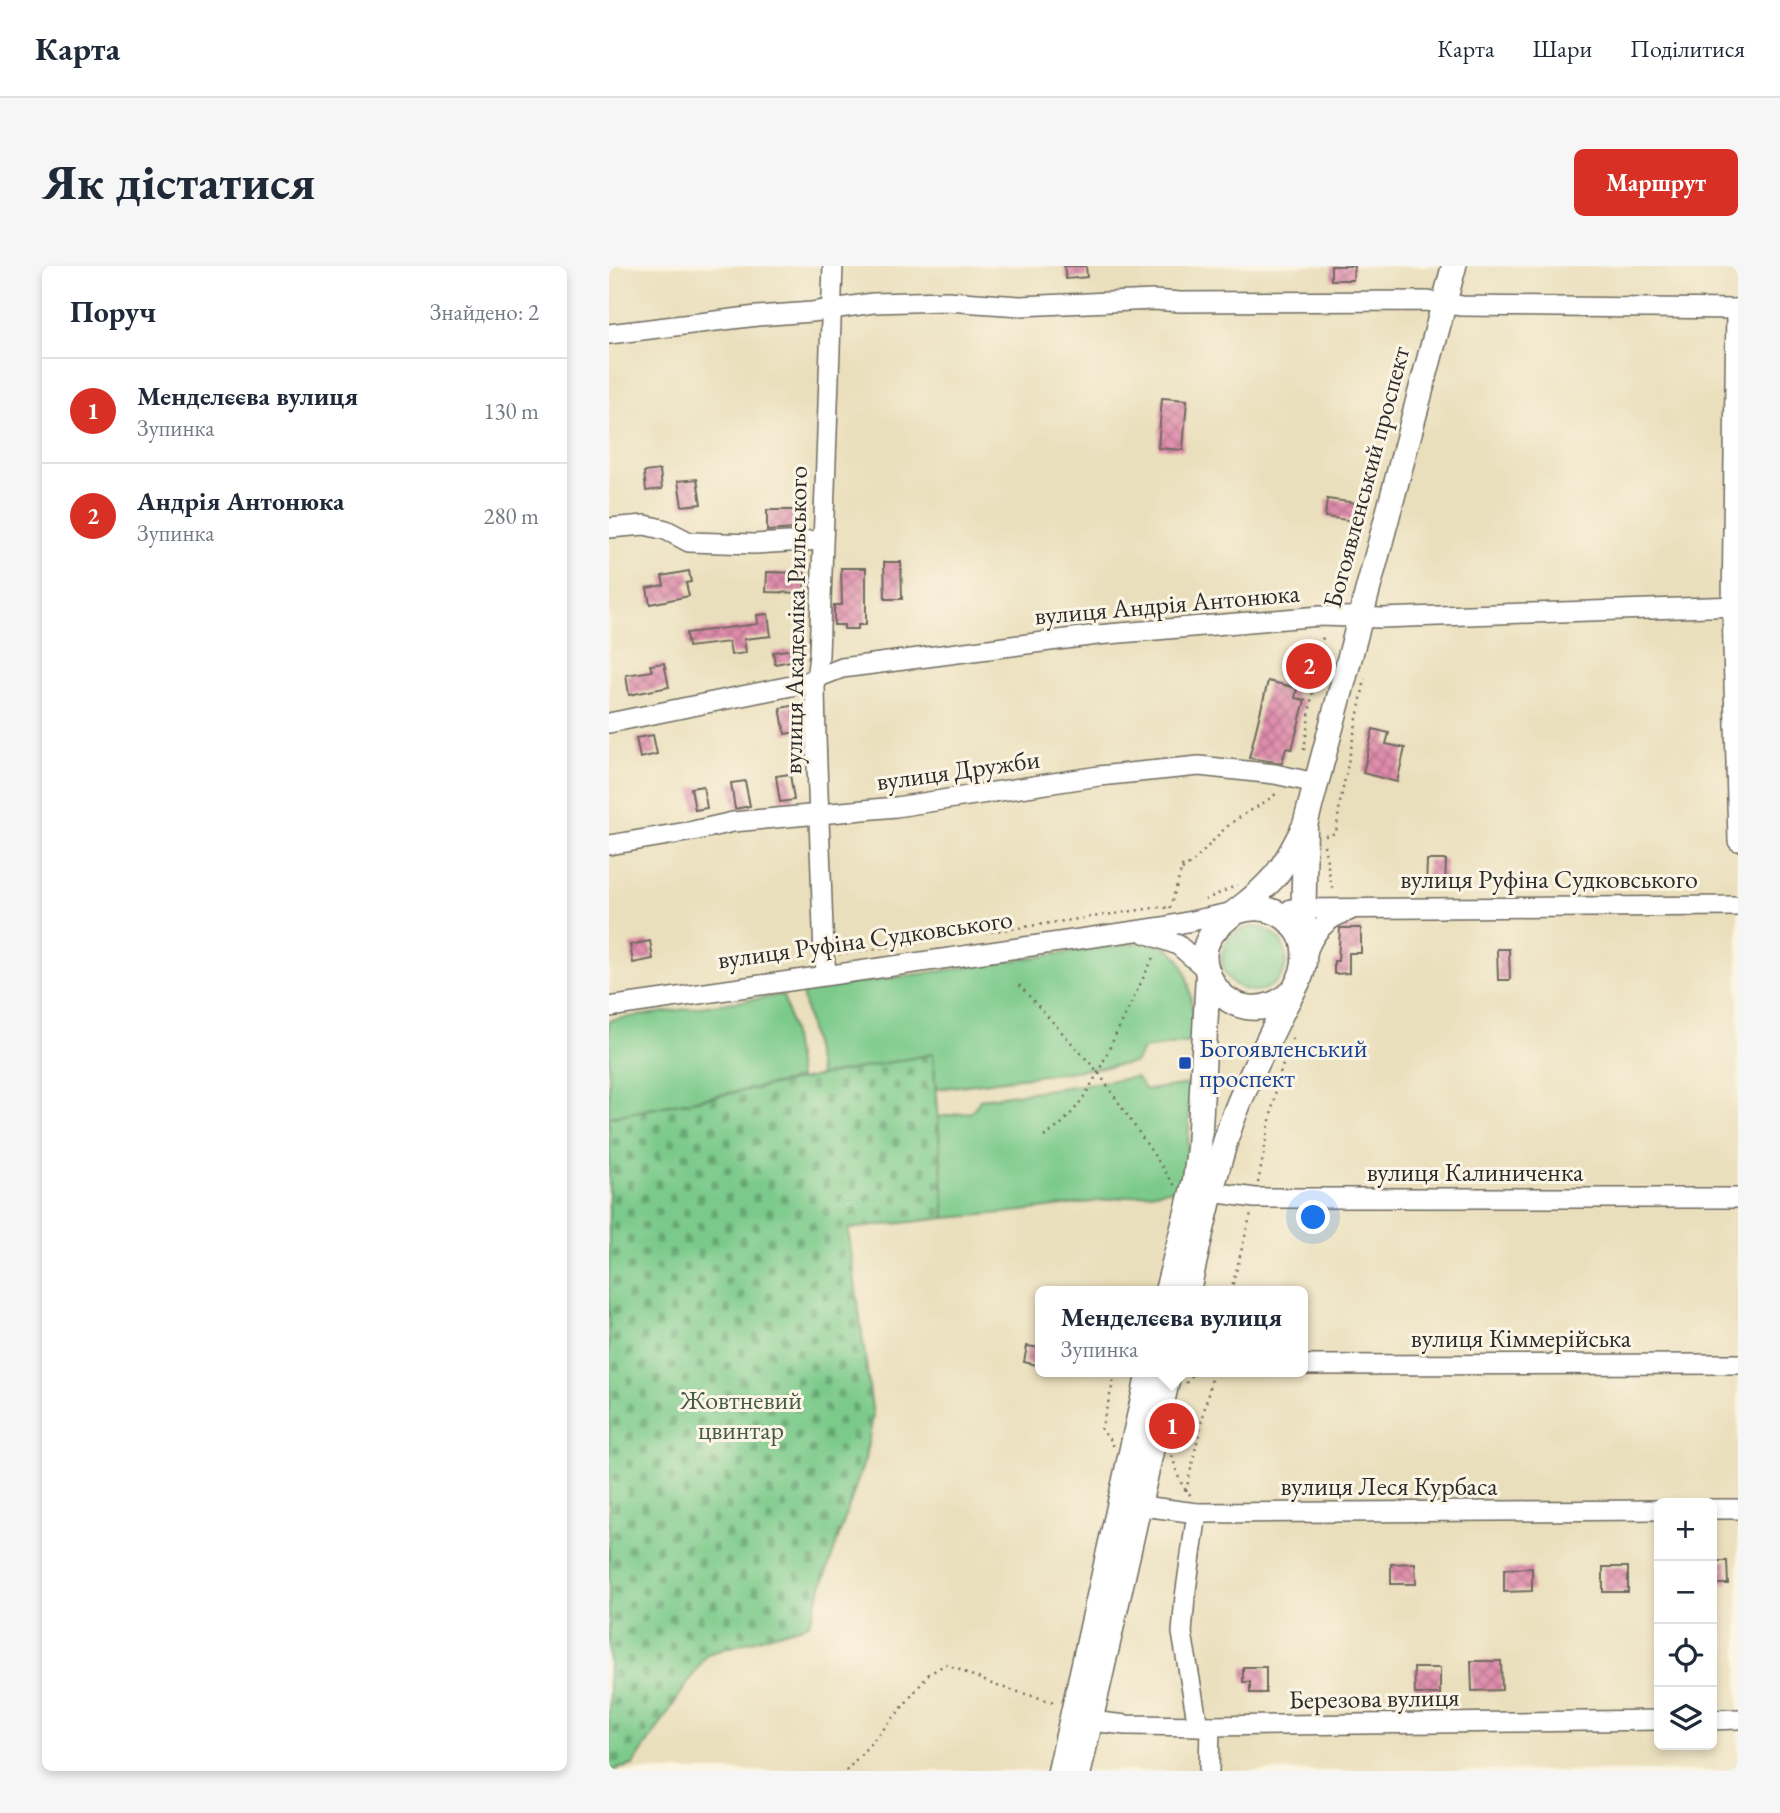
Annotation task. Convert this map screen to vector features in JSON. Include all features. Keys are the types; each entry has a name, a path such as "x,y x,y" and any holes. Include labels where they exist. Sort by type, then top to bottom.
{"main road":[{"name":"Богоявленський проспект","path":"1189,1286 1227,1135 1303,972 1308,781 1359,617 1454,266"},
{"name":"Богоявленський проспект","path":"1168,1286 1195,1181 1199,1148 1206,948 1211,934 1220,923 1236,912 1276,874 1305,825"},
{"name":"вулиця Руфіна Судковського","path":"1236,912 1253,908 1270,910"},
{"path":"1270,910 1287,919 1297,929 1304,948"},
{"path":"1207,972 1223,996 1239,1005 1257,1008 1267,1006 1291,993"},
{"path":"1060,1771 1082,1714 1129,1505 1148,1377"},
{"path":"1129,1505 1175,1382"},
{"path":"1079,1771 1082,1714"}],"street":[{"name":"вулиця Академіка Рильського","path":"826,966 818,815 817,677 833,266"},
{"path":"609,334 873,303 947,300 1020,306 1154,300 1230,303 1426,301 1462,306 1737,309 1735,606 1738,841"},
{"path":"609,528 645,525 666,530 689,542 754,544 822,540"},
{"name":"вулиця Андрія Антонюка","path":"609,723 801,684 842,668 1097,635 1285,618 1543,614 1735,606"},
{"name":"вулиця Дружби","path":"609,845 733,822 896,807 1099,776 1199,766 1275,774 1308,781"},
{"name":"вулиця Руфіна Судковського","path":"1304,878 1312,888 1334,903 1360,910"},
{"name":"вулиця Руфіна Судковського","path":"1270,910 1738,906"},
{"name":"вулиця Руфіна Судковського","path":"1304,948 1326,923 1342,914 1360,910"},
{"name":"вулиця Руфіна Судковського","path":"609,1007 826,966 1130,931 1236,912"},
{"name":"вулиця Руфіна Судковського","path":"1165,924 1207,972"},
{"name":"вулиця Калиниченка","path":"1212,1192 1255,1198 1738,1198"},
{"name":"вулиця Кіммерійська","path":"1308,1366 1738,1364"},
{"name":"вулиця Леся Курбаса","path":"1129,1505 1193,1508 1654,1505"},
{"path":"1717,1506 1738,1509"},
{"path":"1193,1508 1182,1633 1204,1726 1209,1771"},
{"name":"Березова вулиця","path":"1082,1714 1126,1725 1204,1726 1654,1720"},
{"path":"1717,1720 1738,1719"}],"path":[{"path":"1334,903 1322,838 1336,833 1339,803 1367,668"},
{"path":"1181,871 1195,862 1227,827 1266,803 1283,787 1308,781"},
{"path":"1044,1137 1058,1129 1080,1104 1098,1072 1165,924 1184,861"},
{"path":"826,966 1160,907 1165,924"},
{"path":"1019,985 1098,1072 1178,1192"},
{"path":"1232,1286 1255,1198 1279,1079 1296,1025"},
{"path":"1193,1508 1186,1492 1212,1377"},
{"path":"1167,1442 1193,1508"},
{"path":"846,1771 929,1674 946,1664 994,1685 1082,1714"}],"green space":[{"path":"1254,927 1272,933 1280,941 1286,959 1280,977 1272,985 1254,991 1236,985 1228,977 1222,959 1228,941 1236,933"},
{"path":"1148,941 1169,949 1183,966 1190,992 1192,1042 1143,1049 1135,1063 936,1089 933,1054 820,1076 803,991"},
{"path":"783,995 792,1030 799,1079 609,1117 609,1020"},
{"name":"Жовтневий цвинтар","path":"933,1054 945,1218 848,1229 873,1417 865,1459 809,1624 707,1654 633,1765 609,1771 609,1117"},
{"path":"1136,1077 1146,1090 1191,1084 1186,1184 1180,1188 1092,1202 945,1218 938,1117 971,1112 981,1099"}],"building":[{"path":"1064,266 1086,266 1087,277 1066,279"},
{"path":"1331,266 1354,266 1353,280 1331,280"},
{"path":"1162,398 1187,400 1183,450 1158,448"},
{"path":"660,470 662,489 646,491 644,472"},
{"path":"697,479 701,504 682,506 678,481"},
{"path":"1327,499 1364,504 1361,522 1325,517"},
{"path":"767,510 795,510 795,529 767,531"},
{"path":"884,562 901,562 902,599 885,599"},
{"path":"841,568 866,568 866,625 858,625 858,629 844,629 844,625 834,625 834,605 842,605"},
{"path":"689,571 691,582 686,583 689,596 650,604 647,588 664,585 662,576"},
{"path":"767,572 805,573 804,593 766,592"},
{"path":"768,614 771,636 744,639 746,653 731,655 729,642 688,647 686,633 758,624 757,615"},
{"path":"794,649 796,660 775,664 773,652"},
{"path":"664,663 669,687 629,695 626,675 652,671 650,665"},
{"path":"1268,681 1297,688 1295,698 1305,700 1292,749 1286,748 1282,763 1249,758"},
{"path":"797,705 801,731 785,734 780,708"},
{"path":"1373,729 1389,733 1386,744 1405,748 1397,782 1363,773"},
{"path":"653,735 657,754 640,758 636,738"},
{"path":"790,774 794,800 780,802 776,776"},
{"path":"745,781 750,806 735,809 731,783"},
{"path":"703,786 707,808 695,810 691,788"},
{"path":"1427,860 1446,860 1445,888 1426,887"},
{"path":"1340,928 1361,928 1361,953 1349,953 1349,973 1334,974 1334,961 1338,961"},
{"path":"650,941 653,959 633,963 630,945"},
{"path":"1497,949 1509,949 1510,980 1498,980"},
{"path":"1027,1346 1035,1347 1035,1365 1024,1362"},
{"path":"1717,1561 1727,1561 1728,1584 1717,1584"},
{"path":"1415,1563 1416,1584 1391,1584 1391,1564"},
{"path":"1603,1567 1628,1567 1628,1592 1603,1592"},
{"path":"1532,1568 1532,1591 1504,1592 1504,1569"},
{"path":"1471,1661 1501,1661 1502,1690 1472,1691"},
{"path":"1243,1667 1266,1667 1266,1693 1250,1693 1250,1682 1243,1682"},
{"path":"1414,1668 1440,1668 1440,1694 1415,1694"}],"place":[{"name":"Андрія Антонюка","path":"1309,666"},
{"name":"Богоявленський проспект","path":"1185,1063"},
{"name":"Менделєєва вулиця","path":"1172,1426"}]}
